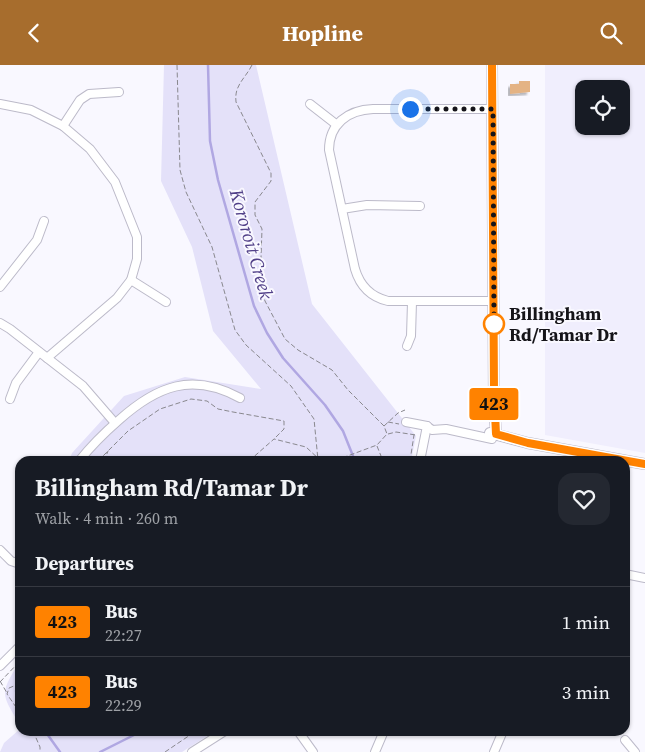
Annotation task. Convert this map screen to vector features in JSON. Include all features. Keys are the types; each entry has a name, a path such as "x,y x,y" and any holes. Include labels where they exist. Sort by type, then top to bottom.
{"street":[{"path":"492,65 493,436"},
{"path":"63,126 80,100 89,94 118,92"},
{"path":"0,104 31,110 63,126 90,149 115,182 137,237 137,259 131,280 117,298 47,357"},
{"path":"310,104 337,125"},
{"path":"493,109 363,110 348,115 337,125 330,136 328,150 356,269 363,287 380,299 412,302 494,301"},
{"path":"342,209 367,205 420,206"},
{"path":"0,287 37,240 44,221"},
{"path":"131,280 166,302"},
{"path":"407,346 411,336 412,302"},
{"path":"0,323 47,357 83,387 115,423"},
{"path":"10,399 16,383 39,353"},
{"path":"83,456 115,423 142,400 154,393 170,388 204,385 217,388 240,398"},
{"path":"406,423 425,426 434,423 446,429 600,456"},
{"path":"420,456 425,426"},
{"path":"630,461 645,464"},
{"path":"0,550 11,561 15,562"},
{"path":"630,575 645,578"},
{"path":"0,666 15,651"},
{"path":"192,752 217,736"},
{"path":"302,736 313,752"},
{"path":"375,752 382,736"},
{"path":"494,752 501,736"},
{"path":"626,740 635,752"}],"path":[{"path":"177,65 180,170 186,192 212,247 235,330 253,351 291,386 314,419 318,456"},
{"path":"252,65 238,83 235,94 236,102 271,173 271,181 255,202 255,215 262,229 260,287 265,301 286,339 298,350 332,370 348,391 384,426 388,434"},
{"path":"103,456 128,431 160,409 191,399 207,401 218,409 284,421 284,429 255,456"},
{"path":"384,426 400,411 405,410"},
{"path":"388,422 402,425 406,423"},
{"path":"350,456 377,445 388,434 396,432 418,436"},
{"path":"411,456 414,435"},
{"path":"274,439 285,440 306,447 315,456"},
{"path":"377,445 381,456"},
{"path":"106,456 108,451"},
{"path":"15,666 0,682 15,706"},
{"path":"7,694 9,688 15,686"},
{"path":"35,736 40,752"},
{"path":"165,752 189,736"}],"shaded area":[{"path":"164,65 256,65 312,304 416,436 412,456 71,456 124,396 185,377 261,389 213,331 192,247 161,181"},
{"path":"545,65 645,65 645,453 545,435"},
{"path":"15,670 15,716 5,693"},
{"path":"15,733 15,736 207,736 182,752 0,752 4,743"}],"building":[{"path":"519,81 530,81 530,92 510,94 510,84 519,84"}],"waterway":[{"name":"Kororoit Creek","path":"208,65 210,141 218,180 254,306 267,333 283,358 325,405 343,431 353,456"},
{"path":"49,736 60,752"},
{"name":"Kororoit Creek","path":"100,752 132,736"}],"bus line":[{"name":"423","path":"492,65 494,402 496,434 528,443 600,456"},
{"name":"423","path":"630,461 645,464"}],"place":[{"name":"Billingham Rd/Tamar Dr","path":"494,324"}],"route":[{"path":"410,109 493,109 494,324"}]}
